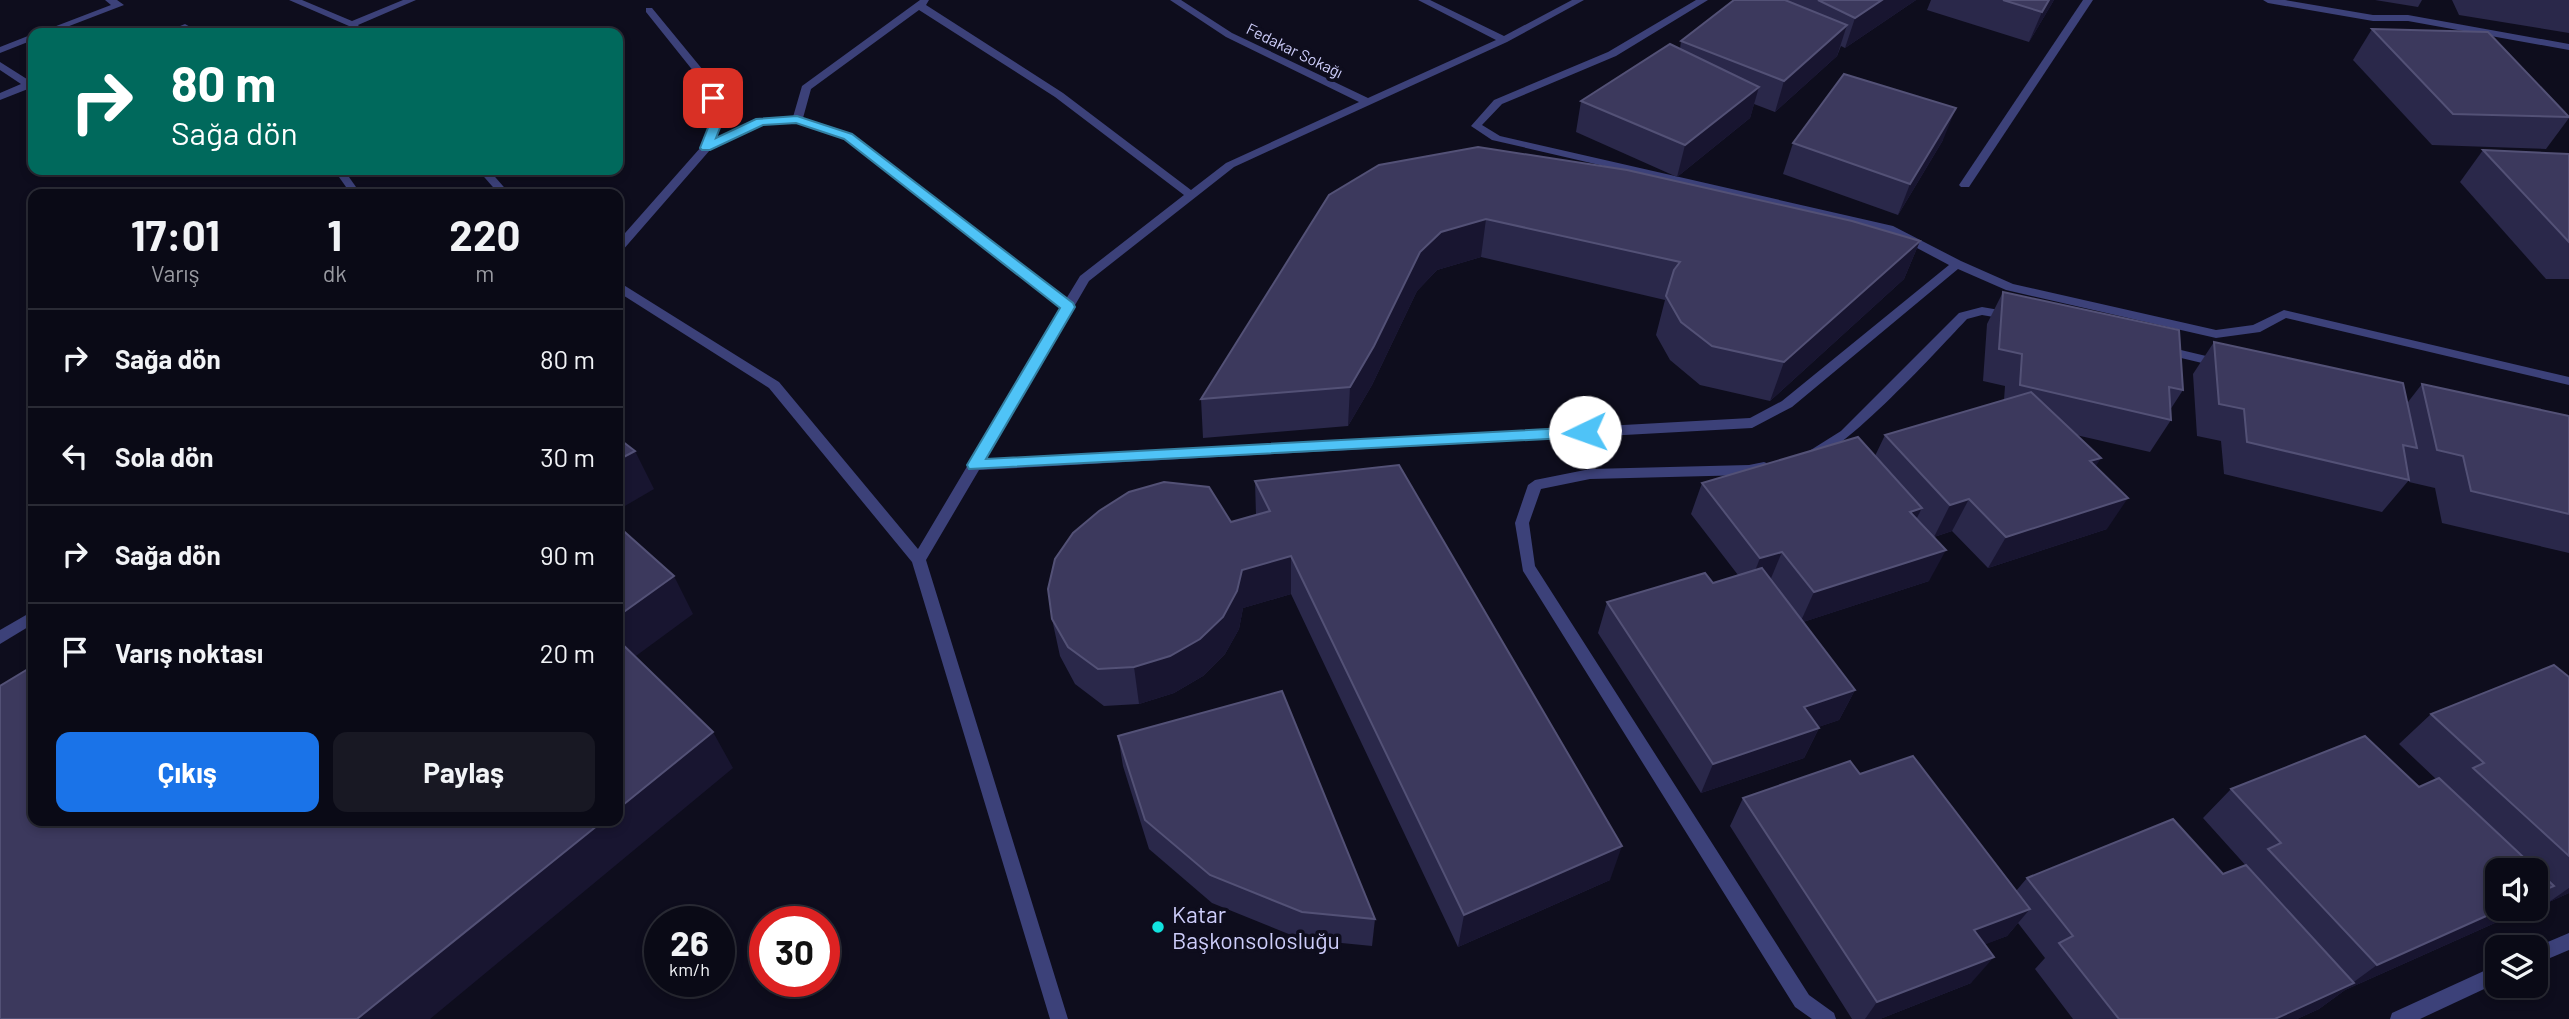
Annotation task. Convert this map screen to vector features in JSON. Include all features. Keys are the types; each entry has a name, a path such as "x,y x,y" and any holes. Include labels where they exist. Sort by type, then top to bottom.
{"street":[{"path":"57,28 119,5 110,0"},
{"path":"294,0 352,24 356,28"},
{"path":"352,24 411,0"},
{"name":"Fedakar Sokağı","path":"1175,0 1229,35 1367,102"},
{"path":"1423,0 1504,40"},
{"path":"919,560 1084,279 1230,165 1504,40 1580,0"},
{"path":"1703,0 1612,54 1498,102 1476,126 1496,138 1889,228 1957,264 2010,287 2216,334 2256,329 2284,314 2569,381"},
{"path":"1965,185 2088,0"},
{"path":"2268,0 2373,18 2409,18 2569,47"},
{"path":"797,120 806,88 923,3 1059,95 1191,195"},
{"path":"623,242 706,148 719,115 707,81 649,10"},
{"path":"0,50 28,39"},
{"path":"0,65 28,82"},
{"path":"0,97 28,85"},
{"path":"706,148 761,121 797,120 848,136 1068,307"},
{"path":"488,175 500,189"},
{"path":"975,465 1752,423 1787,404 1957,264"},
{"path":"623,290 774,385 919,560 1059,1019"},
{"path":"1827,1019 1802,1001 1528,567 1522,523 1535,485 1590,474 1749,470 1805,460 1846,434 1963,316 1982,311 2025,318"},
{"path":"2147,346 2229,365"},
{"path":"0,638 28,620"},
{"path":"2548,951 2569,941"},
{"path":"2399,1019 2485,980"}],"building":[{"path":"1734,0 1785,0 1847,25 1784,81 1681,41"},
{"path":"1818,0 1882,0 1855,18"},
{"path":"2003,0 2049,0 2042,12"},
{"path":"2372,29 2488,32 2569,117 2453,114"},
{"path":"1670,44 1759,87 1685,145 1581,101"},
{"path":"1844,74 1956,108 1910,184 1793,143"},
{"path":"1478,147 1627,170 1852,221 1920,241 1784,362 1712,346 1681,322 1666,296 1674,270 1680,262 1486,219 1441,232 1420,252 1374,346 1350,387 1201,399 1329,195 1379,165"},
{"path":"2483,150 2569,154 2569,242"},
{"path":"2003,292 2179,330 2183,390 2169,387 2171,420 2020,385 2022,354 1999,349"},
{"path":"2214,342 2403,383 2417,448 2403,445 2409,480 2247,442 2244,409 2219,404"},
{"path":"2422,384 2569,416 2569,514 2471,491 2463,456 2437,450"},
{"path":"2031,392 2101,458 2090,461 2128,498 2006,537 1969,499 1950,505 1885,435"},
{"path":"1858,437 1922,508 1910,512 1946,550 1814,592 1782,552 1760,558 1702,483"},
{"path":"623,442 635,451 623,457"},
{"path":"1399,465 1622,846 1464,915 1291,556 1242,570 1237,591 1223,617 1200,639 1170,656 1134,667 1098,669 1068,647 1052,619 1048,589 1055,559 1073,533 1099,511 1129,492 1164,482 1209,487 1231,522 1270,511 1255,481"},
{"path":"623,530 674,576 623,612"},
{"path":"1762,568 1855,690 1804,707 1819,728 1713,764 1607,602 1705,573 1713,583"},
{"path":"623,645 713,732 623,805"},
{"path":"2554,665 2569,677 2569,856 2473,768 2484,763 2431,714"},
{"path":"28,669 28,826 597,826 357,1019 0,1019 0,686"},
{"path":"1282,691 1375,919 1302,912 1210,875 1145,820 1118,736"},
{"path":"2365,736 2419,787 2439,778 2524,858 2485,858 2485,917 2377,965 2268,849 2281,843 2231,789"},
{"path":"1913,756 2030,909 1974,930 1994,957 1877,1002 1743,798 1850,761 1860,774"},
{"path":"2173,819 2223,874 2246,865 2354,983 2275,1019 2119,1019 2059,943 2073,936 2027,878"}],"place":[{"name":"Katar Başkonsolosluğu","path":"1158,927"}],"route":[{"path":"713,98 719,115 706,148 761,121 797,120 848,136 1068,307 975,465 1585,432"}]}
